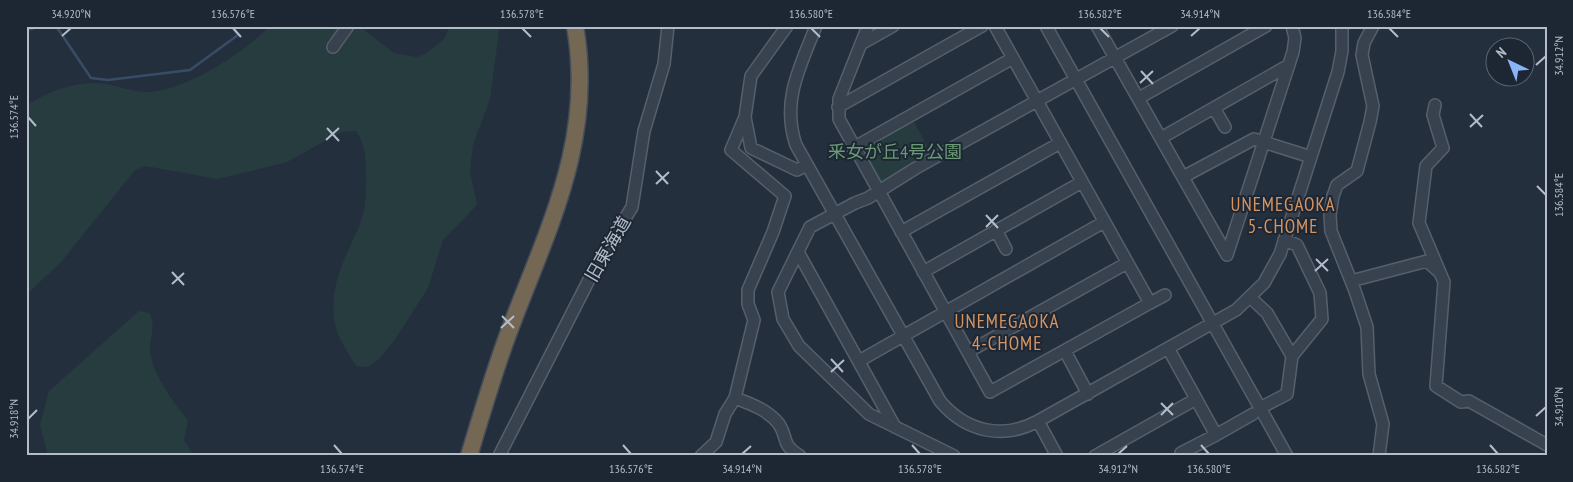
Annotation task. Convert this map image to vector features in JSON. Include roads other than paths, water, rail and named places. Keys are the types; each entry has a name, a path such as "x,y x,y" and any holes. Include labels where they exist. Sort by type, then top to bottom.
{"highway":[{"path":"469,456 503,348 556,213 568,174 580,107 580,61 575,26"},
{"path":"480,456 510,360 562,225 583,156 591,88 586,26"}],"street":[{"path":"333,47 348,26"},
{"name":"旧東海道","path":"499,456 596,266 632,207 644,131 664,64 668,26"},
{"path":"701,456 716,442 726,414 735,398 754,320 748,304 748,290 773,232 785,196 731,150 746,117 752,76 787,26"},
{"path":"816,26 797,75 789,115 796,145 934,392 956,417 981,429 995,432 1022,429 1038,421 1236,310 1251,298 1273,269 1284,240 1341,61 1342,26"},
{"path":"868,26 838,106 842,126 990,392 1165,295"},
{"path":"861,44 893,26"},
{"path":"838,106 982,26"},
{"path":"995,26 1150,303"},
{"path":"1046,26 1213,323 1257,412 1287,456"},
{"path":"1097,26 1227,255 1289,66 1294,46 1292,26"},
{"path":"954,456 869,414 799,346 783,319 778,292 810,227 835,215 1172,26"},
{"path":"1139,98 1266,26"},
{"path":"1373,26 1364,43 1362,55 1374,106 1357,171 1337,185 1332,196 1330,215 1331,231 1367,327 1370,381 1383,424 1379,456"},
{"path":"853,148 1013,58"},
{"path":"1161,138 1289,66"},
{"path":"1435,105 1434,115 1443,148 1426,166 1419,222 1444,282 1436,386 1461,402 1469,401 1547,445"},
{"path":"1214,108 1225,127"},
{"path":"746,117 751,148 797,170 807,165"},
{"path":"1183,177 1254,139 1311,157"},
{"path":"901,232 1060,143"},
{"path":"923,272 1082,182"},
{"path":"859,361 1104,222"},
{"path":"996,230 1006,249"},
{"path":"1182,456 1181,453 1287,394 1292,356 1322,319 1320,293 1297,245 1284,240"},
{"path":"798,252 895,427"},
{"path":"1351,281 1427,261 1440,272"},
{"path":"968,352 1127,263"},
{"path":"1251,298 1267,313 1292,356"},
{"path":"1168,348 1216,435"},
{"path":"1065,351 1088,394"},
{"path":"735,398 754,405 773,418 782,430 786,445 800,456"},
{"path":"1095,456 1196,400"},
{"path":"1038,421 1058,456"}],"waterway":[{"path":"26,30 43,26"},
{"path":"56,26 91,78 108,80 190,70 238,35 231,26"}],"district":[{"name":"UNEMEGAOKA 5-CHOME","path":"1283,215"},
{"name":"UNEMEGAOKA 4-CHOME","path":"1007,332"}],"park label":[{"name":"釆女が丘4号公園","path":"895,152"}]}
